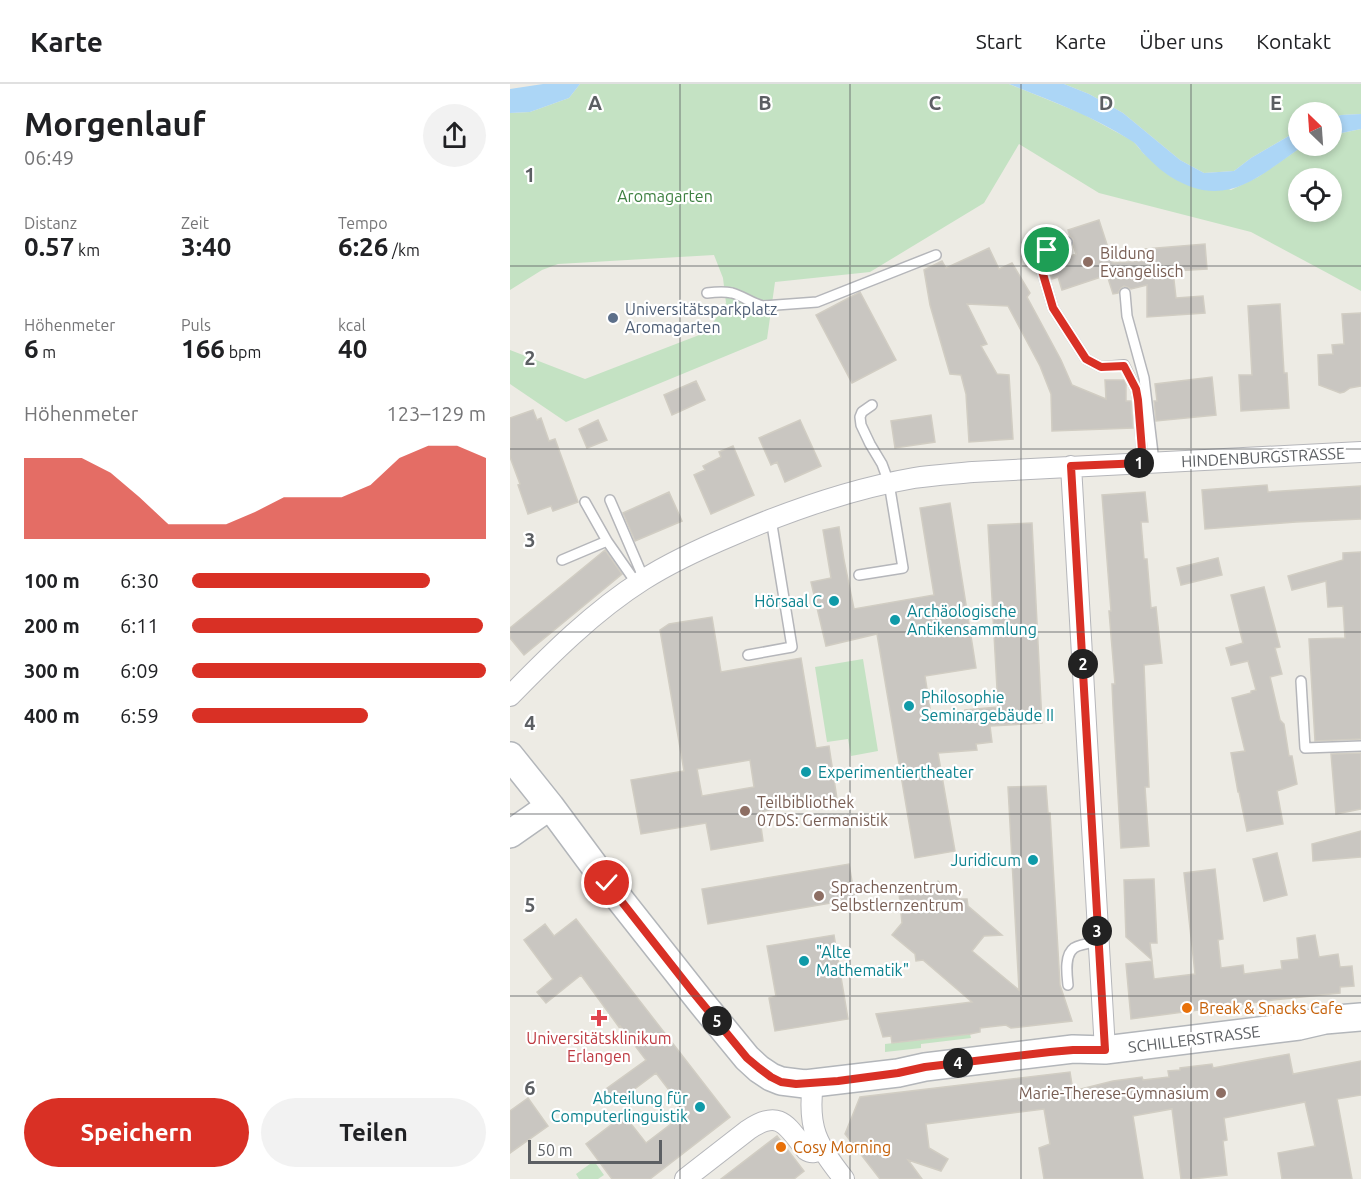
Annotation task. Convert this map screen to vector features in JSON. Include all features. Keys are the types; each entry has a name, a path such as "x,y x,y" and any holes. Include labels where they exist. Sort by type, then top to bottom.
{"street":[{"name":"HINDENBURGSTRASSE","path":"510,696 590,620 641,582 701,549 771,519 821,501 915,478 973,472 1361,452"},
{"path":"1071,466 1105,1050"},
{"name":"SCHILLERSTRASSE","path":"511,759 747,1058 781,1082 813,1083 898,1073 925,1067 1073,1050 1105,1050 1361,1017"},
{"path":"510,834 550,806"},
{"path":"813,1083 811,1112 814,1130 822,1149 844,1179"},
{"path":"685,1179 764,1120 778,1120 787,1126 810,1153 822,1149"}],"lane":[{"path":"1067,242 1047,250 1040,258 1053,308 1086,359 1101,367 1124,366 1136,389 1148,462"},
{"path":"707,293 722,291 733,293 763,306 817,302 936,255"},
{"path":"1125,293 1127,316 1144,378 1148,462"},
{"path":"859,575 903,568 889,483 882,464 861,425 862,412 872,405"},
{"path":"610,500 641,582"},
{"path":"585,502 608,541 641,582"},
{"path":"748,655 792,647 771,519"},
{"path":"562,560 608,541"},
{"path":"1301,681 1305,748 1361,746"},
{"path":"1068,986 1067,967 1073,948 1098,942"}],"green space":[{"name":"Aromagarten","path":"580,84 1009,84 1083,114 1133,141 1144,154 1231,190 1258,177 1288,156 1342,156 1342,133 1361,129 1361,291 1251,232 1099,193 1019,144 984,203 870,272 775,282 767,339 566,422 510,384 510,350 585,379 707,332 726,303 723,278 714,255 558,264 542,270 510,290 510,113 530,112 569,98"},
{"path":"1064,84 1361,84 1361,114 1342,115 1342,102 1288,102 1288,136 1234,171 1204,173 1180,160 1123,113 1089,94"},
{"path":"863,659 878,751 851,756 848,739 827,742 815,667"},
{"path":"970,1034 971,1038 921,1044 921,1048 885,1052 885,1044"},
{"path":"594,1161 604,1175 598,1179 579,1179 576,1174"}],"water":[{"path":"543,84 580,84 569,98 530,112 510,113 510,89"},
{"path":"1009,84 1064,84 1089,94 1123,113 1180,160 1204,173 1234,171 1288,136 1289,156 1241,186 1209,191 1191,187 1171,177 1153,163 1134,143 1116,131 1071,109"},
{"path":"1361,114 1361,129 1342,133 1342,115"}],"building":[{"path":"1099,220 1113,263 1145,261 1145,249 1205,244 1207,269 1173,271 1176,298 1203,296 1205,313 1147,317 1147,285 1131,289 1124,286 1118,293 1113,294 1107,275 1062,290 1058,277 1052,279 1047,264 1076,254 1073,239 1068,230"},
{"path":"989,248 999,269 1012,263 1030,293 1027,297 1072,385 1106,399 1105,380 1124,380 1126,401 1131,401 1133,428 1052,431 1051,394 1040,366 1008,306 967,304 987,344 981,346 997,374 1009,375 1013,439 969,442 966,394 961,375 950,374 930,305 924,270 942,261 946,268"},
{"path":"860,292 896,360 852,383 816,315"},
{"path":"1280,304 1284,373 1287,373 1289,408 1241,411 1239,375 1252,375 1248,306"},
{"path":"1361,313 1361,386 1340,393 1319,385 1318,355 1333,354 1332,345 1344,344 1342,314"},
{"path":"1212,377 1216,415 1156,421 1155,384"},
{"path":"696,381 705,400 672,415 664,395"},
{"path":"533,410 537,420 541,418 549,441 555,439 578,502 553,511 551,506 528,514 510,457 510,418"},
{"path":"931,415 935,442 895,448 891,421"},
{"path":"598,420 607,440 587,448 579,429"},
{"path":"800,420 821,466 785,482 777,462 771,465 759,438"},
{"path":"733,446 754,495 711,514 694,475 705,470 703,466 721,457 719,452"},
{"path":"1267,485 1268,492 1361,486 1361,519 1205,529 1202,490"},
{"path":"669,492 682,521 635,541 623,513"},
{"path":"1145,492 1148,522 1141,522 1144,559 1147,559 1151,608 1156,607 1162,663 1144,665 1149,787 1145,787 1149,846 1121,848 1112,684 1115,684 1102,495"},
{"path":"950,503 976,668 925,676 932,721 965,718 965,710 998,707 988,525 1032,523 1042,723 990,726 992,742 976,744 977,750 938,753 955,851 915,858 877,634 826,646 811,582 831,578 823,530 839,527 854,609 934,595 920,508"},
{"path":"605,550 622,574 524,655 510,638 510,628"},
{"path":"1361,552 1361,739 1315,741 1309,639 1345,638 1343,606 1328,607 1326,581 1292,590 1288,576 1343,560 1343,553"},
{"path":"1218,558 1222,575 1181,585 1177,568"},
{"path":"1264,587 1280,647 1275,648 1282,674 1270,677 1280,720 1284,724 1289,756 1292,756 1297,784 1277,791 1283,824 1247,831 1231,753 1245,751 1232,698 1256,690 1248,661 1231,665 1226,648 1243,643 1231,595"},
{"path":"712,617 721,672 801,658 816,748 829,746 837,799 759,812 763,841 711,850 706,823 641,834 631,780 684,771 660,630 669,624","holes":["750,760 754,787 702,796 697,769"]},
{"path":"1361,753 1361,809 1336,814 1331,754"},
{"path":"1046,786 1048,813 1050,813 1060,985 1072,1021 1011,1028 1006,1025 980,1028 980,1032 970,1034 892,1043 891,1036 883,1037 876,1014 972,1002 923,960 916,961 915,954 892,935 902,923 899,893 927,894 938,881 960,899 967,899 968,906 1002,935 984,936 972,951 1019,990 1008,787"},
{"path":"1361,831 1361,857 1313,861 1312,844"},
{"path":"1277,853 1287,895 1264,901 1253,859"},
{"path":"849,864 855,899 708,924 702,889"},
{"path":"1215,869 1223,939 1218,940 1221,968 1243,965 1244,974 1282,969 1281,961 1299,959 1297,938 1315,935 1319,957 1338,954 1340,967 1352,966 1354,986 1340,987 1340,993 1131,1019 1126,964 1152,961 1154,979 1195,974 1184,873"},
{"path":"1154,879 1157,943 1150,943 1152,960 1126,937 1124,880"},
{"path":"576,919 730,1117 650,1179 612,1179 586,1144 624,1115 646,1143 684,1114 673,1100 675,1098 656,1073 616,1103 606,1089 646,1060 581,975 546,1003 537,992 553,979 524,940 545,924 554,936"},
{"path":"834,935 848,1019 775,1031 769,998 776,996 767,946"},
{"path":"1289,1054 1293,1074 1361,1061 1361,1095 1337,1099 1352,1179 1282,1179 1278,1153 1315,1146 1305,1102 1224,1118 1227,1140 1223,1141 1227,1175 1192,1179 1181,1179 1172,1109 1133,1116 1143,1179 1044,1179 1039,1148 1050,1144 1044,1109 926,1124 929,1148 948,1159 941,1171 908,1160 922,1179 880,1179 845,1134 860,1097 1070,1072 1073,1091 1113,1081 1142,1077 1143,1080 1169,1077 1168,1071 1180,1070 1180,1068 1212,1064 1213,1068"},
{"path":"528,1098 548,1126 510,1153 510,1111"},
{"path":"777,1136 804,1171 794,1179 721,1179"}],"place":[{"name":"Bildung Evangelisch","path":"1088,262"},
{"name":"Universitätsparkplatz Aromagarten","path":"613,318"},
{"name":"Hörsaal C","path":"834,601"},
{"name":"Archäologische Antikensammlung","path":"895,620"},
{"name":"Philosophie Seminargebäude II","path":"909,706"},
{"name":"Experimentiertheater","path":"806,772"},
{"name":"Teilbibliothek 07DS: Germanistik","path":"745,811"},
{"name":"Juridicum","path":"1033,860"},
{"name":"Sprachenzentrum, Selbstlernzentrum","path":"819,896"},
{"name":"\"Alte Mathematik\"","path":"804,961"},
{"name":"Break & Snacks Cafe","path":"1187,1008"},
{"name":"Universitätsklinikum Erlangen","path":"599,1018"},
{"name":"Marie-Therese-Gymnasium","path":"1221,1093"},
{"name":"Abteilung für Computerlinguistik","path":"700,1107"},
{"name":"Cosy Morning","path":"781,1147"}],"route":[{"path":"607,883 747,1058 781,1082 796,1084 838,1081 925,1067 1050,1052 1105,1050 1071,466 1143,463 1136,389 1124,366 1101,367 1086,359 1064,326 1053,308 1040,264 1040,258 1047,250"}]}
